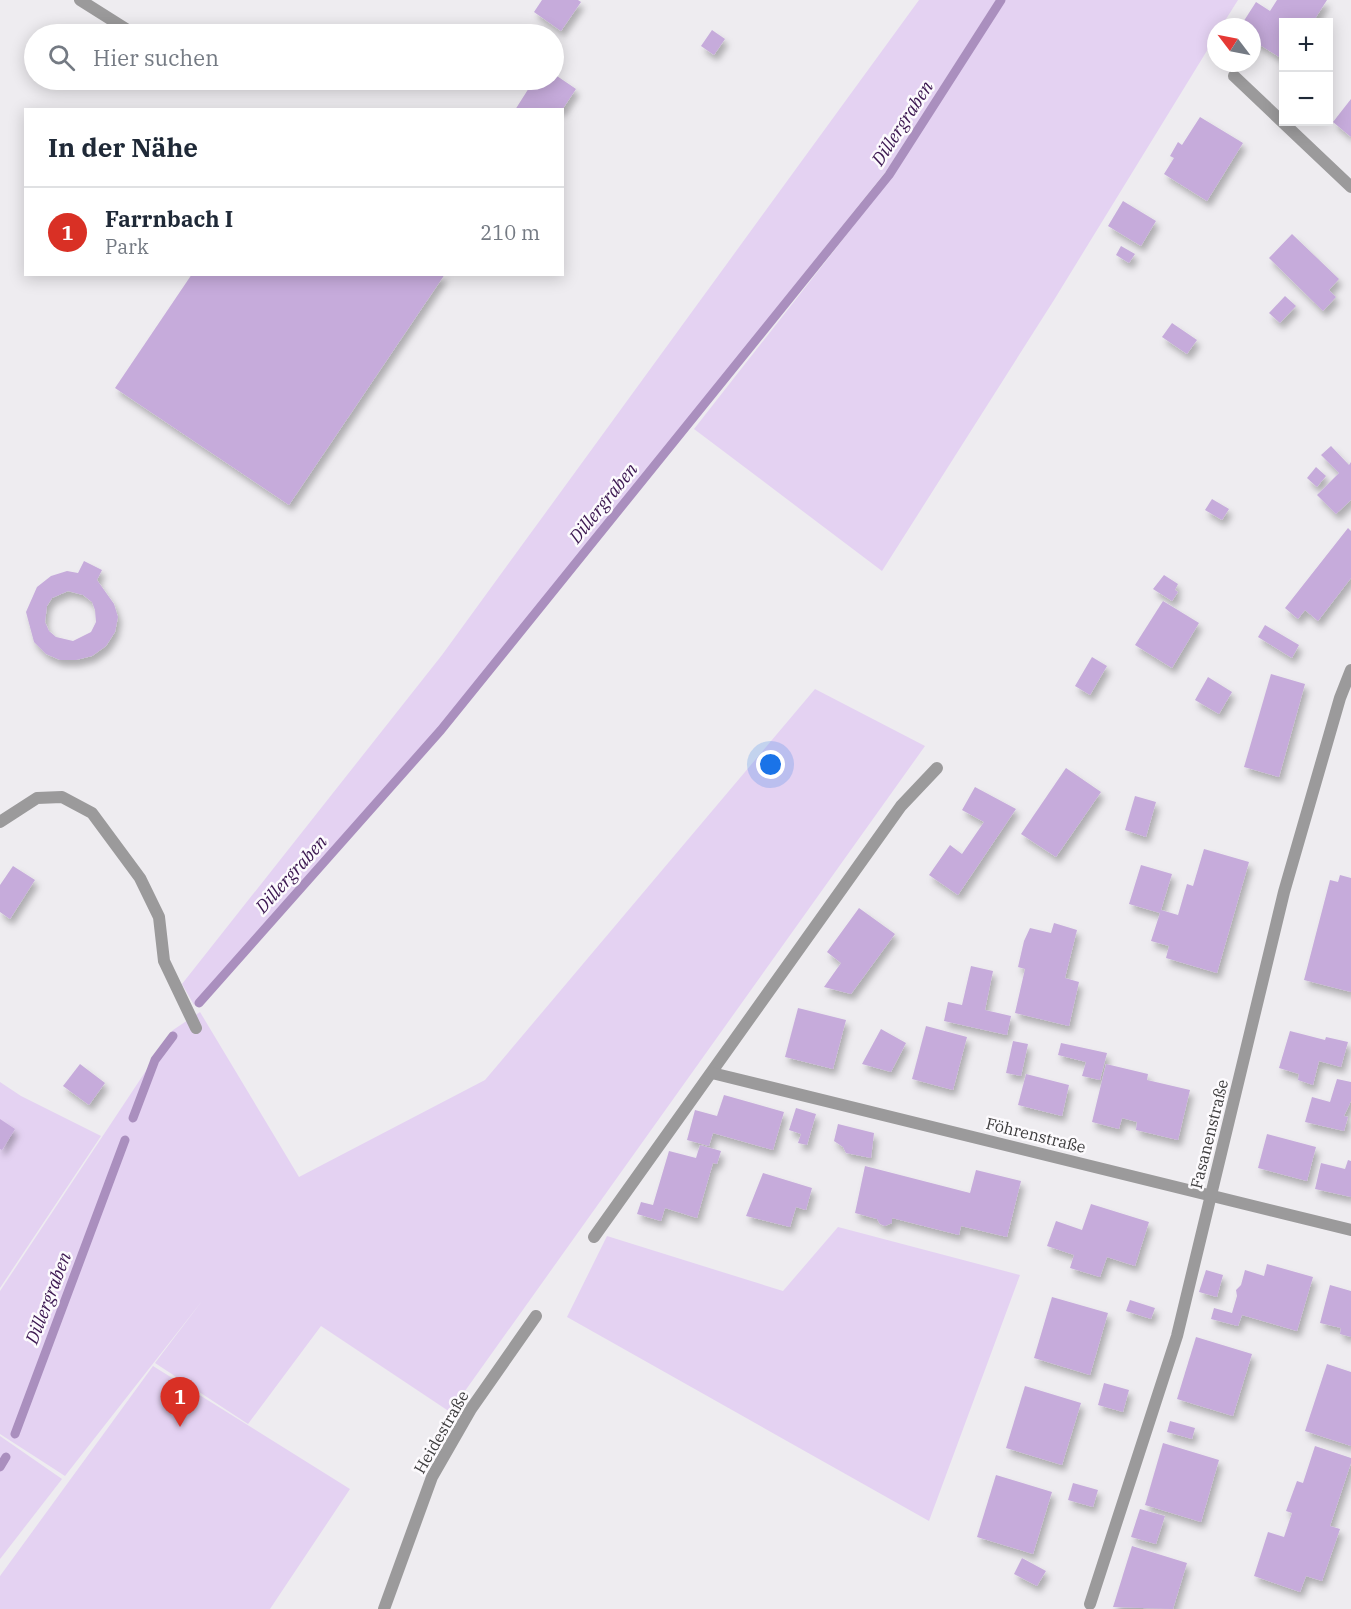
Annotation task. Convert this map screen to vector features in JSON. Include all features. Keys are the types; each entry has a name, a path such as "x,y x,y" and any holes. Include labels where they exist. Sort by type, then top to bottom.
{"street":[{"path":"80,0 118,24"},
{"path":"1234,76 1351,188"},
{"name":"Fasanenstraße","path":"1090,1604 1177,1336 1284,892 1340,698 1351,670"},
{"path":"594,1237 901,807 937,768"},
{"path":"0,822 37,798 63,797 92,813 140,878 159,917 164,961 196,1028"},
{"name":"Föhrenstraße","path":"712,1072 1351,1230"},
{"name":"Heidestraße","path":"384,1609 432,1477 471,1409 536,1316"}],"shaded area":[{"path":"919,0 996,0 887,170 437,732 194,1005 182,984 442,655"},
{"path":"1003,0 1238,0 1227,18 1207,18 1207,51 1054,300 882,571 694,429 895,173"},
{"path":"815,689 925,746 450,1412 321,1326 248,1424 155,1363 202,1301 65,1476 0,1434 0,1291 173,1030 200,1012 299,1177 485,1080"},
{"path":"0,1082 21,1096 101,1136 0,1288"},
{"path":"838,1227 1020,1275 929,1521 567,1317 607,1236 783,1291"},
{"path":"153,1366 350,1489 270,1609 0,1609 0,1576"},
{"path":"0,1436 62,1479 0,1559"}],"building":[{"path":"542,0 578,0 581,2 564,27 564,24 551,24 534,12"},
{"path":"1277,0 1327,0 1316,18 1279,18 1279,57 1261,46 1261,18 1246,18 1256,2 1270,11"},
{"path":"712,30 725,39 714,55 701,46"},
{"path":"564,81 576,89 563,108 516,108 528,90 564,90"},
{"path":"1351,99 1351,137 1333,122"},
{"path":"1200,117 1243,143 1207,201 1164,174 1174,158 1170,156 1178,142 1182,145"},
{"path":"1123,201 1156,221 1141,246 1108,226"},
{"path":"1292,234 1339,279 1329,290 1336,297 1323,311 1269,258"},
{"path":"1121,246 1135,254 1129,263 1116,255"},
{"path":"191,276 444,276 289,505 115,388"},
{"path":"1285,296 1296,306 1280,323 1269,313"},
{"path":"1172,323 1197,340 1187,354 1162,337"},
{"path":"1331,446 1349,465 1351,462 1351,500 1336,514 1317,495 1339,473 1321,455"},
{"path":"1316,467 1326,476 1317,487 1307,478"},
{"path":"1212,499 1229,509 1222,520 1205,510"},
{"path":"1348,528 1351,531 1351,578 1318,621 1305,610 1298,619 1285,608"},
{"path":"84,561 102,570 97,580 114,604 118,617 115,632 106,646 92,656 76,660 60,660 46,654 34,642 26,612 37,587 51,576 67,571 78,573","holes":["68,591 83,595 92,602 95,610 96,622 91,632 73,641 56,637 49,631 45,622 47,606 52,598"]},
{"path":"1164,575 1178,584 1175,590 1178,592 1172,601 1153,589"},
{"path":"1163,601 1199,623 1172,668 1135,645"},
{"path":"1265,625 1299,645 1292,658 1258,637"},
{"path":"1092,657 1107,666 1090,695 1075,686"},
{"path":"1271,674 1305,684 1279,777 1244,767"},
{"path":"1208,677 1232,692 1219,714 1195,700"},
{"path":"1066,768 1101,792 1056,857 1021,834"},
{"path":"975,787 1016,809 958,895 929,875 950,845 962,854 984,822 962,810"},
{"path":"1135,796 1156,802 1146,837 1125,830"},
{"path":"1204,849 1249,862 1217,973 1166,958 1169,946 1151,941 1160,913 1129,904 1141,865 1172,874 1161,910 1178,915 1187,884 1193,886"},
{"path":"13,866 35,880 10,919 0,912 0,885"},
{"path":"1340,875 1351,878 1351,992 1304,980 1330,880 1338,882"},
{"path":"859,908 895,934 851,994 824,987 841,963 827,952"},
{"path":"1054,923 1077,930 1065,978 1079,982 1069,1026 1015,1013 1025,969 1018,967 1024,941 1030,928 1051,933"},
{"path":"971,966 993,971 985,1010 1011,1016 1007,1035 944,1021 948,1002 962,1005"},
{"path":"798,1008 846,1020 833,1069 785,1057"},
{"path":"926,1026 967,1037 953,1090 912,1079"},
{"path":"881,1029 906,1043 891,1072 862,1064"},
{"path":"1290,1031 1325,1040 1326,1037 1348,1042 1341,1067 1319,1061 1313,1085 1298,1080 1299,1074 1279,1068"},
{"path":"1013,1041 1028,1044 1021,1076 1006,1073"},
{"path":"1061,1043 1107,1053 1100,1080 1082,1076 1086,1062 1058,1055"},
{"path":"80,1064 105,1083 89,1105 63,1086"},
{"path":"1106,1064 1148,1074 1147,1080 1190,1090 1178,1140 1136,1130 1137,1122 1122,1118 1119,1129 1092,1122"},
{"path":"1026,1074 1069,1085 1062,1116 1018,1105"},
{"path":"1337,1079 1351,1082 1351,1101 1344,1116 1348,1117 1344,1131 1305,1122 1312,1097 1330,1102"},
{"path":"724,1095 784,1112 773,1150 713,1133 709,1146 687,1140 695,1110 717,1116"},
{"path":"796,1108 816,1114 807,1145 798,1143 801,1134 789,1130"},
{"path":"0,1119 15,1129 2,1150 0,1149"},
{"path":"838,1124 874,1133 871,1158 846,1153 843,1147 834,1141"},
{"path":"1267,1134 1316,1147 1307,1181 1258,1168"},
{"path":"700,1145 721,1151 717,1164 713,1163 697,1218 665,1208 661,1221 637,1214 641,1202 653,1205 669,1151 696,1158"},
{"path":"1348,1160 1351,1161 1351,1197 1315,1189 1321,1163 1345,1169"},
{"path":"865,1166 970,1193 976,1170 1021,1181 1007,1237 961,1226 959,1235 892,1218 892,1223 885,1226 877,1219 855,1213"},
{"path":"763,1173 812,1188 806,1210 796,1207 790,1227 746,1216"},
{"path":"1091,1204 1149,1222 1135,1266 1107,1257 1100,1277 1070,1268 1074,1255 1047,1246 1056,1221 1082,1230"},
{"path":"1267,1264 1313,1277 1297,1331 1242,1315 1238,1326 1211,1319 1214,1308 1232,1313 1237,1296 1236,1290 1241,1285 1245,1270 1264,1276"},
{"path":"1206,1270 1223,1275 1217,1297 1199,1292"},
{"path":"1330,1285 1351,1291 1351,1337 1340,1334 1341,1328 1320,1323"},
{"path":"1052,1297 1108,1313 1090,1375 1034,1358"},
{"path":"1130,1300 1155,1308 1151,1319 1126,1311"},
{"path":"1196,1337 1252,1354 1233,1416 1177,1399"},
{"path":"1327,1364 1351,1372 1351,1446 1305,1431"},
{"path":"1104,1383 1129,1390 1123,1412 1098,1405"},
{"path":"1025,1386 1081,1403 1062,1465 1006,1448"},
{"path":"1170,1421 1195,1428 1192,1439 1167,1432"},
{"path":"1163,1443 1219,1460 1201,1522 1145,1505"},
{"path":"1315,1446 1351,1458 1351,1463 1330,1526 1340,1529 1322,1581 1306,1576 1300,1592 1254,1576 1268,1532 1284,1537 1292,1513 1286,1511 1297,1481 1303,1483"},
{"path":"996,1475 1052,1492 1033,1554 977,1537"},
{"path":"1073,1483 1098,1490 1093,1507 1068,1500"},
{"path":"1140,1509 1165,1516 1156,1544 1131,1537"},
{"path":"1132,1546 1187,1563 1173,1609 1113,1607"},
{"path":"1022,1558 1046,1571 1037,1586 1014,1574"}],"waterway":[{"name":"Dillergraben","path":"199,1003 441,730 889,175 1001,0"},
{"name":"Dillergraben","path":"133,1118 155,1060 173,1036"},
{"name":"Dillergraben","path":"15,1434 125,1140"},
{"name":"Dillergraben","path":"0,1467 6,1457"}],"place":[{"name":"Farrnbach I","path":"180,1427"}]}
